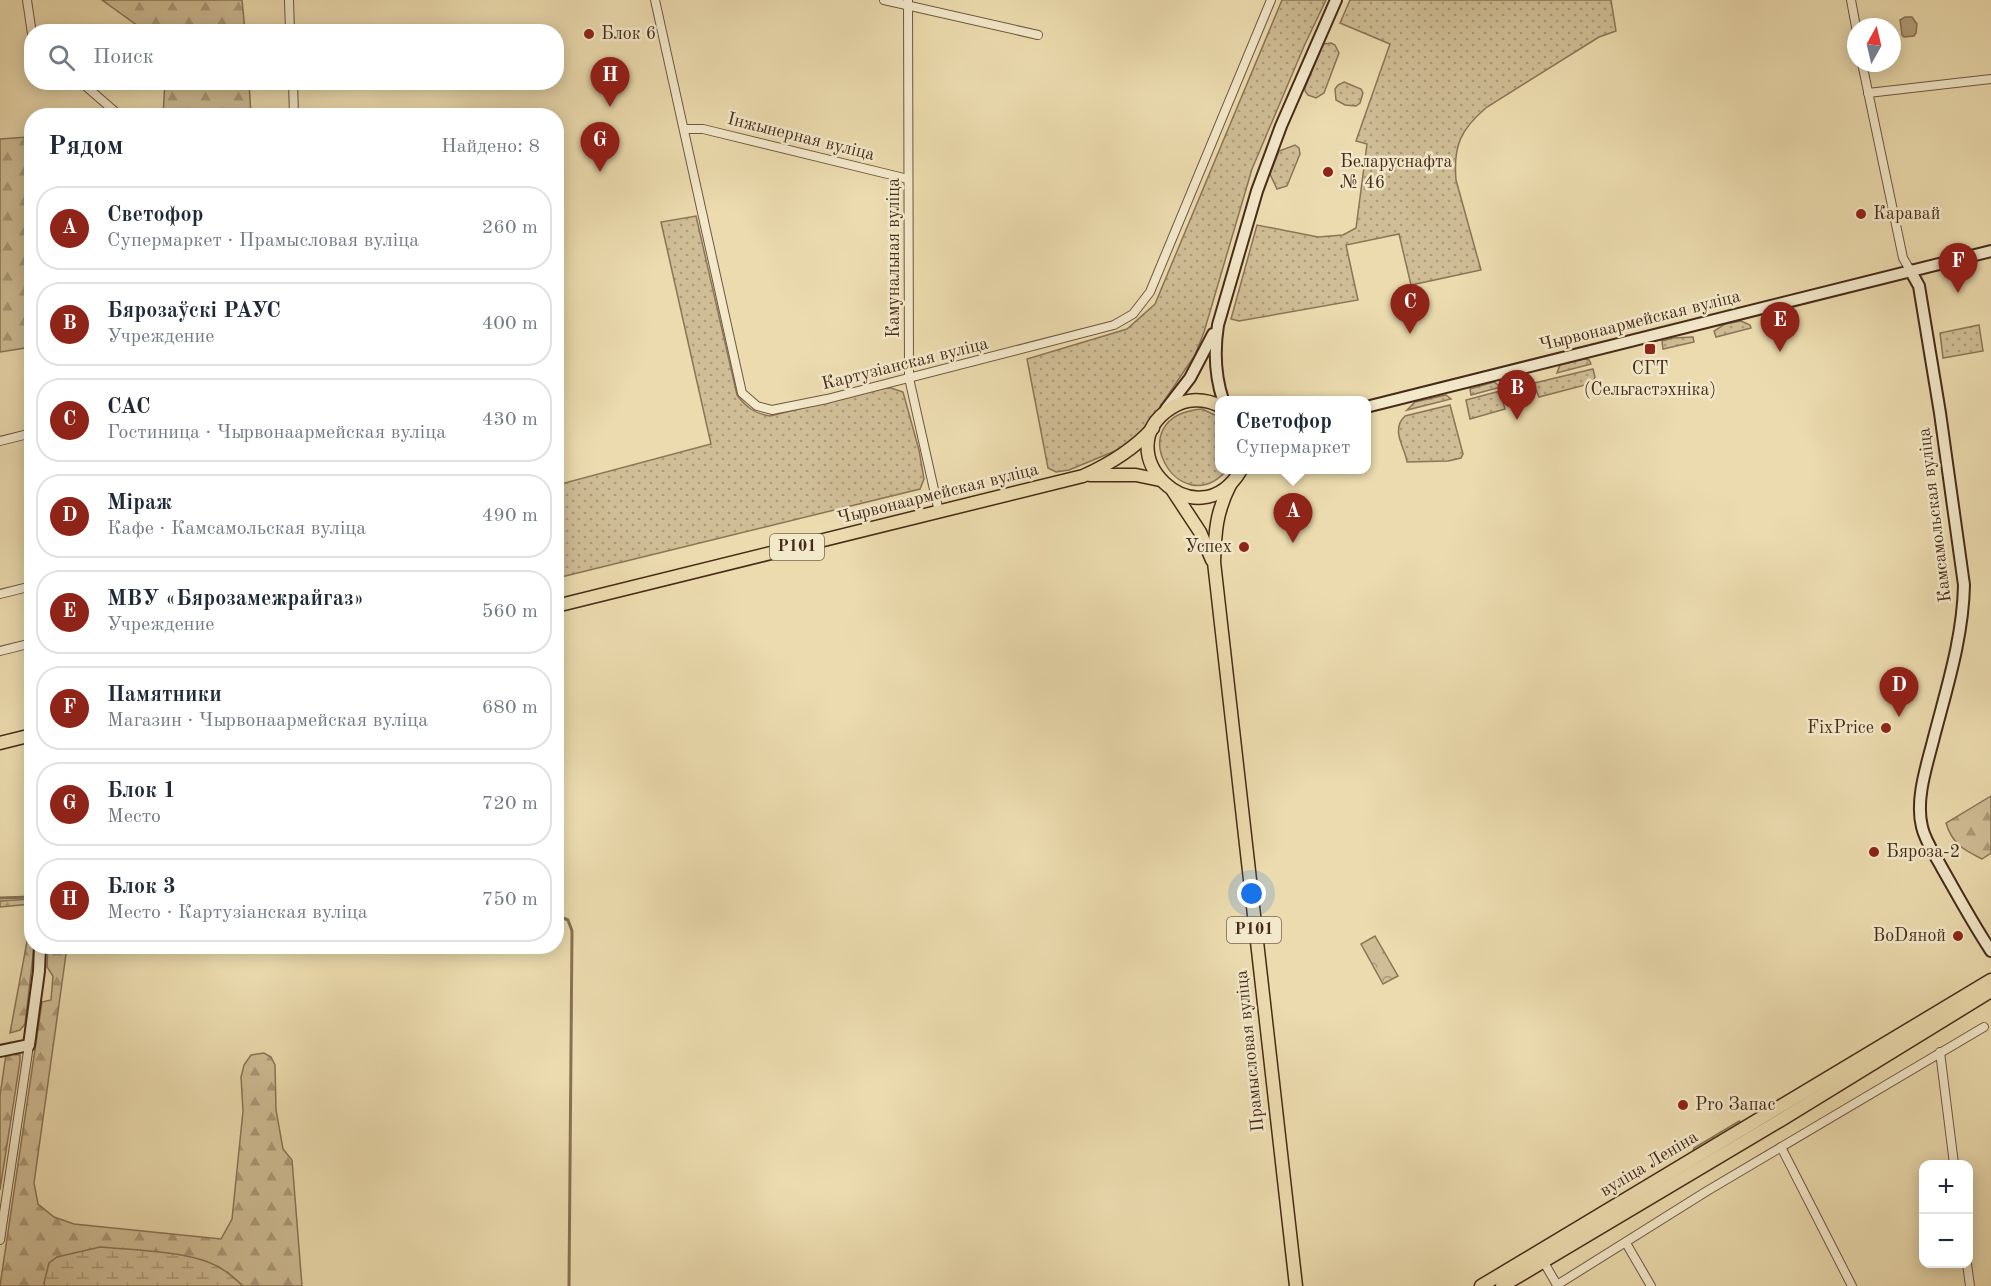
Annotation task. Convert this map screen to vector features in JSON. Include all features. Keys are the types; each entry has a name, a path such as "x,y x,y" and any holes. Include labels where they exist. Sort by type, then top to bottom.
{"main road":[{"path":"1222,396 1215,365 1218,326 1261,180 1281,126 1336,0"},
{"name":"Чырвонаармейская вуліца","path":"1371,406 1991,251"},
{"name":"Камсамольская вуліца","path":"1910,270 1919,286 1940,413 1964,585 1956,649 1929,757 1920,800 1920,814 1922,829 1937,860 1991,951"},
{"path":"1164,413 1190,378 1218,326"},
{"name":"Р101","path":"1215,404 1195,400 1178,403 1164,413 1153,428 1148,446 1150,464 1160,480 1173,491 1187,496 1202,497 1217,493 1230,485 1238,474"},
{"name":"Чырвонаармейская вуліца","path":"564,604 1083,476 1132,449 1153,428"},
{"name":"Чырвонаармейская вуліца","path":"1083,476 1136,475 1160,480"},
{"name":"Прамысловая вуліца","path":"1230,485 1221,503 1216,522 1214,562 1296,1286"},
{"name":"Прамысловая вуліца","path":"1173,491 1200,532 1214,562"},
{"path":"0,743 24,737"},
{"path":"0,1051 29,1045 40,954"},
{"name":"вуліца Леніна","path":"1502,1286 1540,1256 1991,980"},
{"name":"вуліца Леніна","path":"1481,1286 1540,1256 1781,1120 1991,991"}],"street":[{"path":"27,0 31,24"},
{"path":"289,0 290,24"},
{"name":"Картузіанская вуліца","path":"655,0 742,393 757,406 772,410 828,399 1034,347 1114,325 1132,314 1150,292 1271,0"},
{"path":"884,0 908,3 1038,35"},
{"path":"1851,0 1854,18"},
{"name":"Камунальная вуліца","path":"908,3 909,378 939,512"},
{"name":"Камсамольская вуліца","path":"1864,72 1903,258 1910,270"},
{"path":"1868,93 1991,79"},
{"path":"90,90 111,108"},
{"path":"293,90 294,108"},
{"name":"Інжынерная вуліца","path":"685,129 703,129 908,179"},
{"path":"0,441 24,435"},
{"path":"0,594 24,588"},
{"path":"0,651 24,645"},
{"path":"1540,1256 1557,1285 1781,1147 1984,1027"},
{"path":"0,1240 29,1045"},
{"path":"1940,1052 1954,1160"},
{"path":"1781,1147 1852,1286"},
{"path":"1626,1243 1650,1286"},
{"path":"1968,1268 1970,1286"}],"green space":[{"path":"102,0 242,0 244,24 135,24"},
{"path":"1282,0 1326,0 1252,169 1204,332 1195,355 1152,419 1135,439 1115,451 1069,470 1056,472 1048,468 1027,359 1127,329 1155,304"},
{"path":"1350,0 1611,0 1616,31 1599,37 1487,107 1465,131 1456,157 1456,180 1481,270 1411,285 1399,234 1346,245 1358,300 1239,321 1231,319 1257,225 1318,237 1343,235 1356,228 1367,144 1356,141 1390,44 1340,23"},
{"path":"1323,44 1335,45 1339,53 1324,93 1316,98 1308,95 1305,88"},
{"path":"1344,82 1361,89 1363,93 1360,103 1356,106 1345,105 1336,100 1335,89"},
{"path":"165,90 249,90 251,108 163,108"},
{"path":"24,137 24,348 0,352 0,139"},
{"path":"1295,145 1299,148 1300,154 1287,186 1277,189 1270,174 1279,151"},
{"path":"696,216 737,395 740,399 755,412 770,416 885,388 903,392 919,450 924,479 920,489 564,576 564,483 711,444 661,222"},
{"path":"1792,308 1798,316 1777,321 1783,310"},
{"path":"1741,321 1750,325 1751,328 1716,337 1714,331 1725,324"},
{"path":"1979,325 1983,351 1943,358 1940,333"},
{"path":"1693,337 1694,342 1663,349 1662,341"},
{"path":"1584,359 1589,360 1591,364 1557,373 1560,365"},
{"path":"1593,369 1595,377 1593,383 1539,397 1536,390 1529,390 1526,385"},
{"path":"1494,382 1501,387 1471,395 1470,389"},
{"path":"1500,391 1505,409 1470,419 1466,400"},
{"path":"1446,395 1451,399 1407,410 1415,402"},
{"path":"1450,405 1463,454 1461,458 1448,461 1407,462 1399,433 1401,421 1405,416"},
{"path":"1202,409 1215,415 1215,474 1221,474 1209,483 1191,485 1176,477 1165,463 1160,446 1163,429 1177,416"},
{"path":"1991,796 1991,853 1982,859 1955,841 1946,823"},
{"path":"24,899 24,905 0,907 0,901"},
{"path":"1375,936 1398,976 1383,984 1361,944"},
{"path":"25,954 33,954 25,1024 20,1030 10,1033"},
{"path":"48,954 66,954 34,1183 38,1204 54,1217 74,1224 221,1239 232,1219 243,1111 241,1077 244,1065 251,1055 264,1053 271,1057 275,1065 276,1110 283,1149 292,1160 302,1286 243,1286 227,1272 44,1283 45,1286 0,1286 42,1002 51,1000 53,976 47,967"},
{"path":"6,1054 20,1055 20,1061 0,1190 0,1096"},
{"path":"1739,1121 1743,1123 1695,1153 1693,1151 1694,1148"},
{"path":"100,1247 197,1258 218,1266 243,1286 45,1286 49,1263 57,1257"}],"shaded area":[{"path":"1912,17 1917,24 1914,36 1904,37 1902,35 1901,19"}],"waterway":[{"path":"0,898 24,897"},
{"path":"564,918 568,920 572,931 569,1286"}],"place":[{"name":"Блок 6","path":"589,34"},
{"name":"Блок 3","path":"610,107"},
{"name":"Блок 1","path":"600,172"},
{"name":"Беларуснафта № 46","path":"1328,172"},
{"name":"Каравай","path":"1861,214"},
{"name":"Памятники","path":"1958,293"},
{"name":"САС","path":"1410,334"},
{"name":"СГТ (Сельгастэхніка)","path":"1650,349"},
{"name":"МВУ «Бярозамежрайгаз»","path":"1780,352"},
{"name":"Бярозаўскі РАУС","path":"1517,420"},
{"name":"Светофор","path":"1293,543"},
{"name":"Успех","path":"1244,547"},
{"name":"Міраж","path":"1899,717"},
{"name":"FixPrice","path":"1886,728"},
{"name":"Бяроза-2","path":"1874,852"},
{"name":"ВоDяной","path":"1958,936"},
{"name":"Pro Запас","path":"1683,1105"}]}
